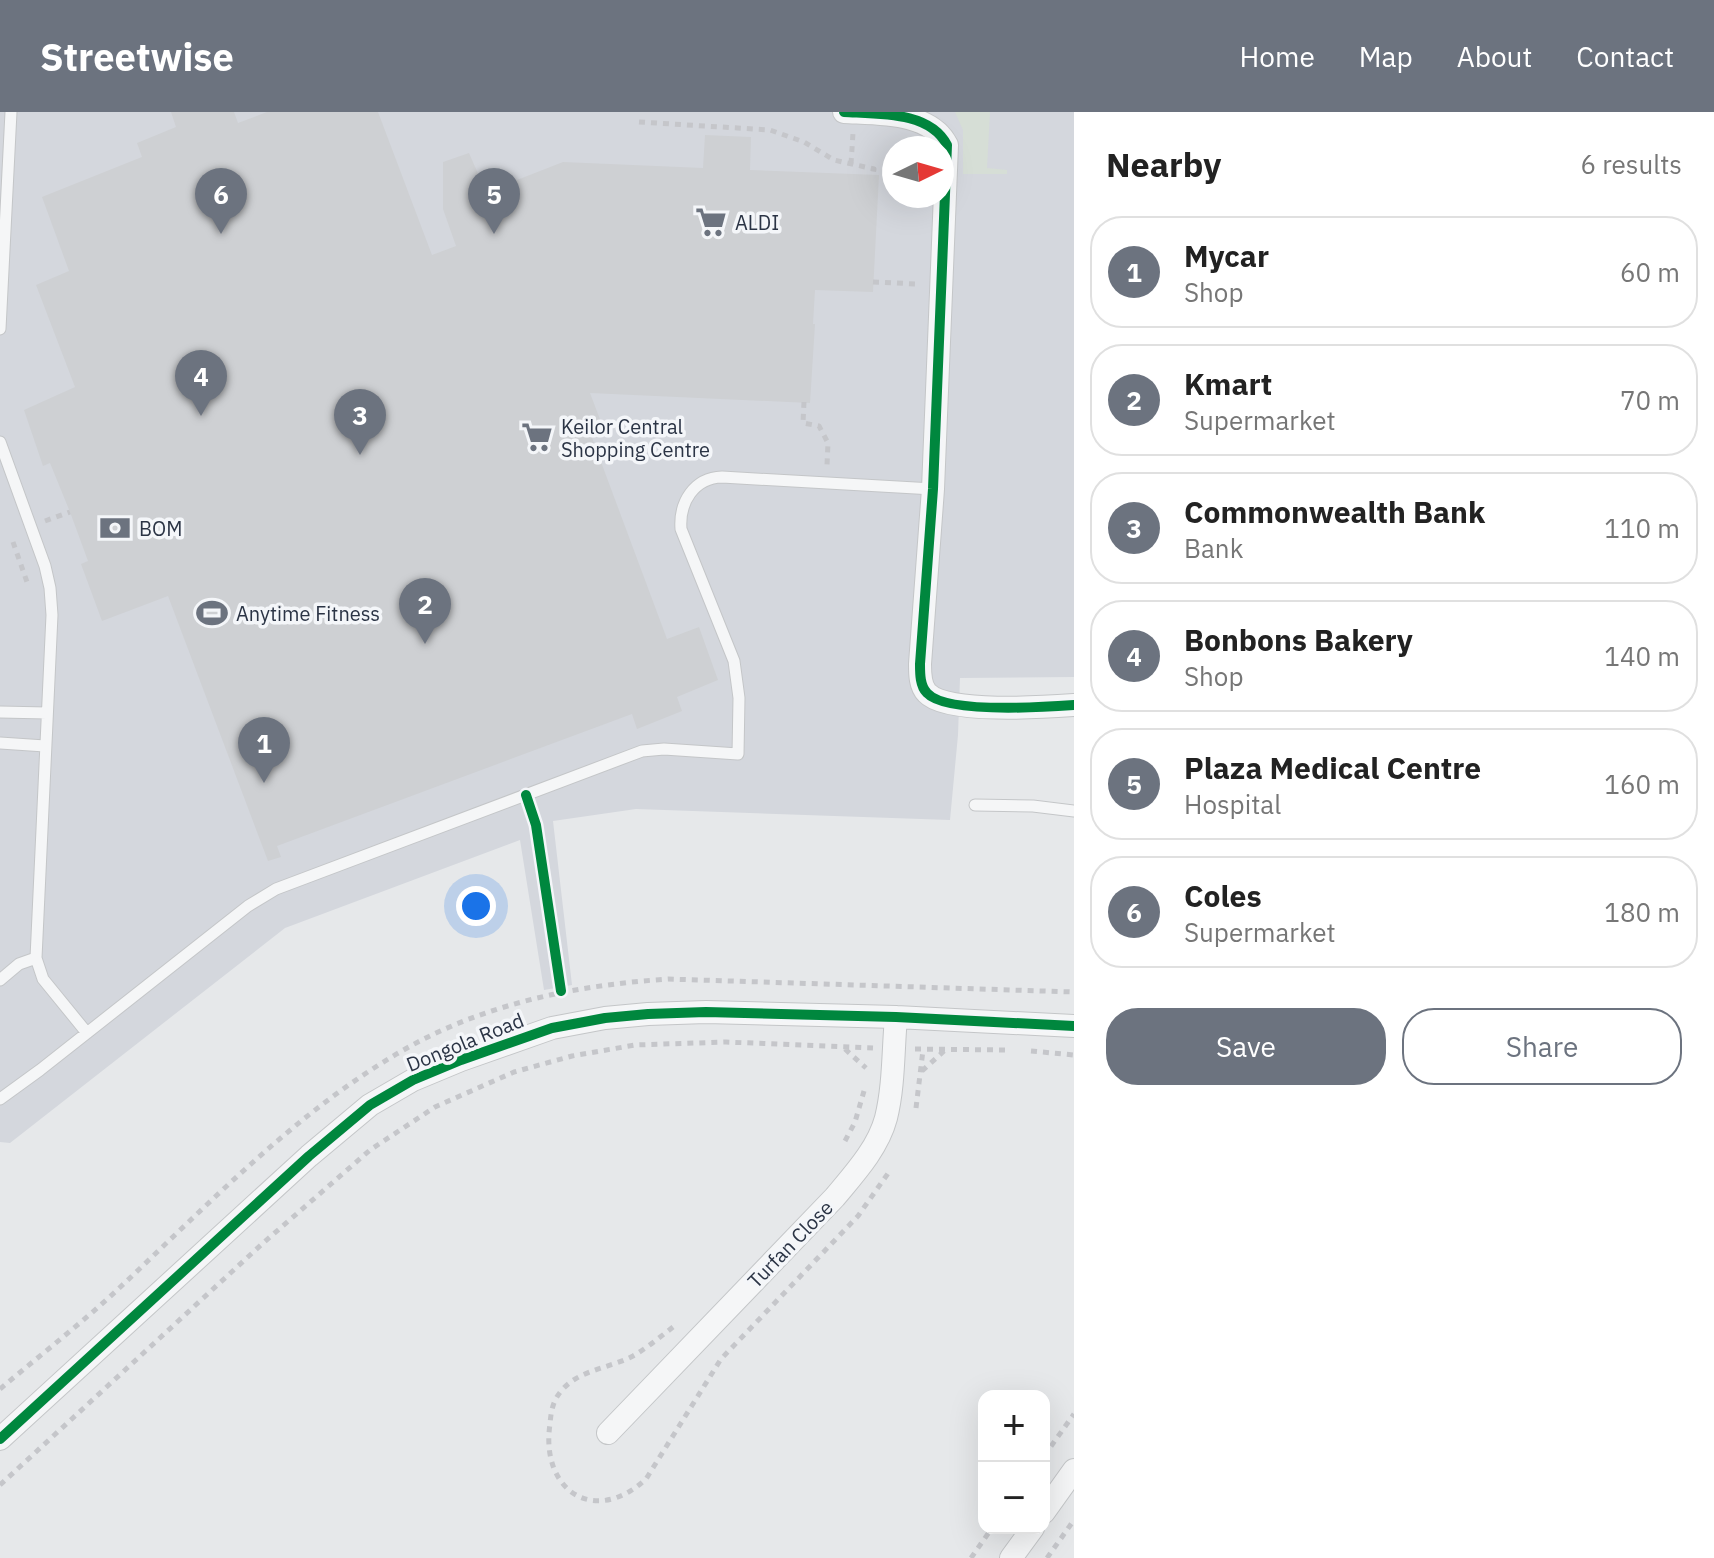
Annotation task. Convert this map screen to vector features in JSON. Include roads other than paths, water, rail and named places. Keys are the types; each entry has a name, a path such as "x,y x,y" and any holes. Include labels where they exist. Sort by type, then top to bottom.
{"street":[{"path":"844,112 908,114 926,118 941,132 947,145 933,489 920,664 920,676 926,693 943,702 978,707 1074,705"},
{"name":"Dongola Road","path":"0,1439 309,1156 370,1105 413,1080 552,1028 605,1018 706,1012 1074,1026"},
{"name":"Turfan Close","path":"608,1433 835,1197 876,1143 885,1119 896,1017"},
{"path":"1050,1504 1074,1470"},
{"path":"1011,1558 1029,1534"}],"lane":[{"path":"0,329 11,112"},
{"path":"0,442 50,588 52,615 36,958 43,979 87,1033"},
{"path":"0,1099 248,906 276,889 642,751 664,749 738,754 739,698 734,661 681,529 682,508 687,496 701,483 716,478 933,489"},
{"path":"0,712 47,713"},
{"path":"0,743 45,746"},
{"path":"975,805 1074,811"},
{"path":"0,980 19,964 36,958"}],"place":[{"name":"ALDI","path":"711,222"},
{"name":"Coles","path":"221,234"},
{"name":"Plaza Medical Centre","path":"494,234"},
{"name":"Bonbons Bakery","path":"201,416"},
{"name":"Keilor Central Shopping Centre","path":"537,437"},
{"name":"Commonwealth Bank","path":"360,455"},
{"name":"BOM","path":"115,528"},
{"name":"Anytime Fitness","path":"212,613"},
{"name":"Kmart","path":"425,644"},
{"name":"Mycar","path":"264,783"}]}
